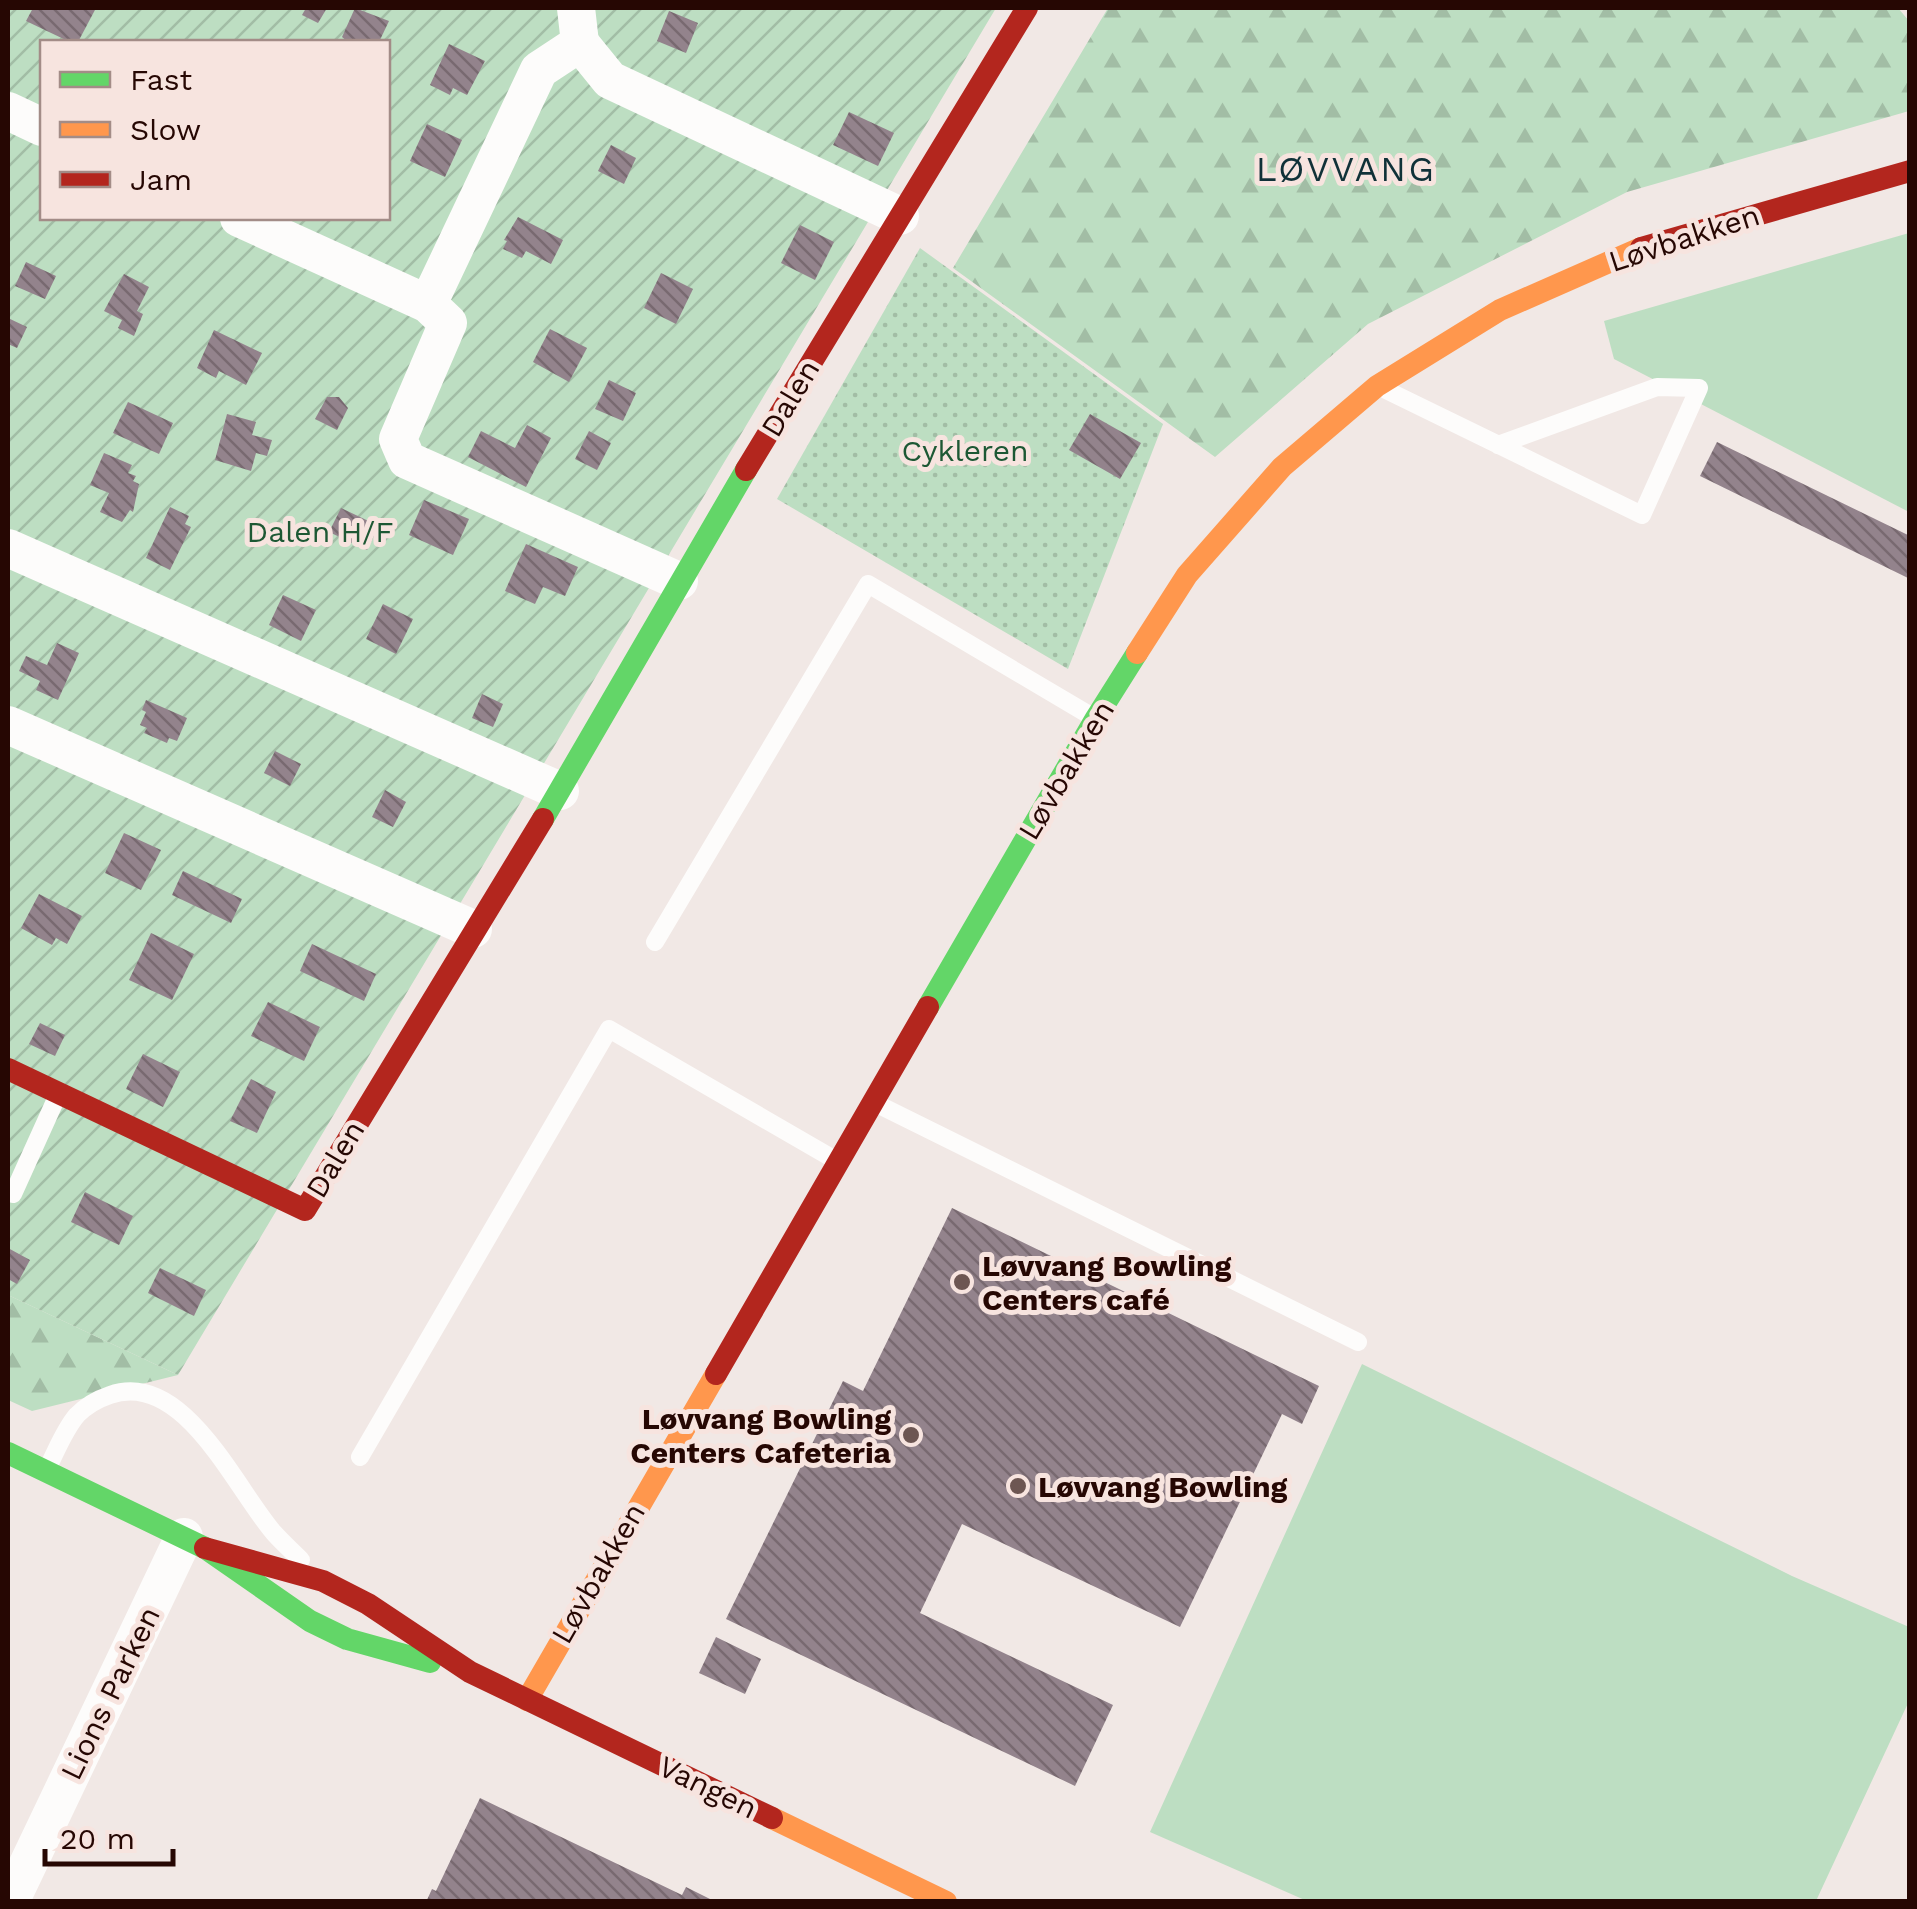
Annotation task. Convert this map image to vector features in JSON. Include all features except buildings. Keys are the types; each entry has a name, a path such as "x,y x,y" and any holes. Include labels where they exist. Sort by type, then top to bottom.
{"street":[{"name":"Dalen","path":"8,1069 305,1210 560,792 679,581 1028,8"},
{"path":"428,304 539,70 578,25 610,80 900,216"},
{"path":"8,111 40,126"},
{"name":"Løvbakken","path":"527,1700 1096,718 1187,576 1282,466 1377,386 1500,310 1627,252 1910,171"},
{"path":"243,220 428,304 448,323 398,438 407,460 679,581"},
{"path":"8,548 560,792"},
{"path":"8,725 473,929"},
{"name":"Vangen","path":"8,1453 194,1543 310,1621 348,1639 470,1672"},
{"name":"Vangen","path":"194,1543 323,1581 368,1604 470,1672 946,1902"},
{"name":"Lions Parken","path":"10,1902 194,1543"}],"lane":[{"path":"1377,386 1498,445 1642,515 1699,388 1658,387 1498,445"},
{"path":"655,942 868,584 1096,718"},
{"path":"360,1456 609,1029 838,1162"},
{"path":"13,1194 58,1093"},
{"path":"872,1102 1358,1342"},
{"path":"46,1471 77,1416 98,1399 124,1390 154,1394 179,1411 209,1443 274,1532 323,1581"}],"green space":[{"name":"Dalen H/F","path":"8,8 996,8 178,1375 8,1295"},
{"path":"1108,8 1898,8 1909,21 1909,111 1627,192 1368,324 1215,457 953,268"},
{"path":"1909,233 1909,512 1614,359 1604,321"},
{"name":"Cykleren","path":"920,248 1163,424 1068,669 777,499"},
{"path":"8,1295 178,1375 32,1411 8,1400"},
{"path":"1362,1364 1792,1576 1909,1627 1909,1701 1816,1901 1307,1901 1150,1832"}],"traffic: fast":[{"path":"543,819 746,470"},
{"path":"928,1007 1137,653"},
{"path":"8,1453 205,1548 310,1621 347,1639 430,1662"}],"traffic: slow":[{"path":"1137,653 1187,575 1282,467 1377,386 1500,310 1641,248"},
{"path":"527,1700 716,1374"},
{"path":"772,1818 946,1902"}],"traffic: jam":[{"path":"746,470 1027,8"},
{"path":"1641,248 1910,171"},
{"path":"8,1069 305,1210 543,819"},
{"path":"716,1374 928,1007"},
{"path":"205,1548 323,1581 368,1604 470,1672 772,1818"}],"place":[{"name":"Løvvang Bowling Centers café","path":"962,1282"},
{"name":"Løvvang Bowling Centers Cafeteria","path":"911,1435"},
{"name":"Løvvang Bowling","path":"1018,1486"}],"district":[{"name":"LØVVANG","path":"1346,169"}]}
